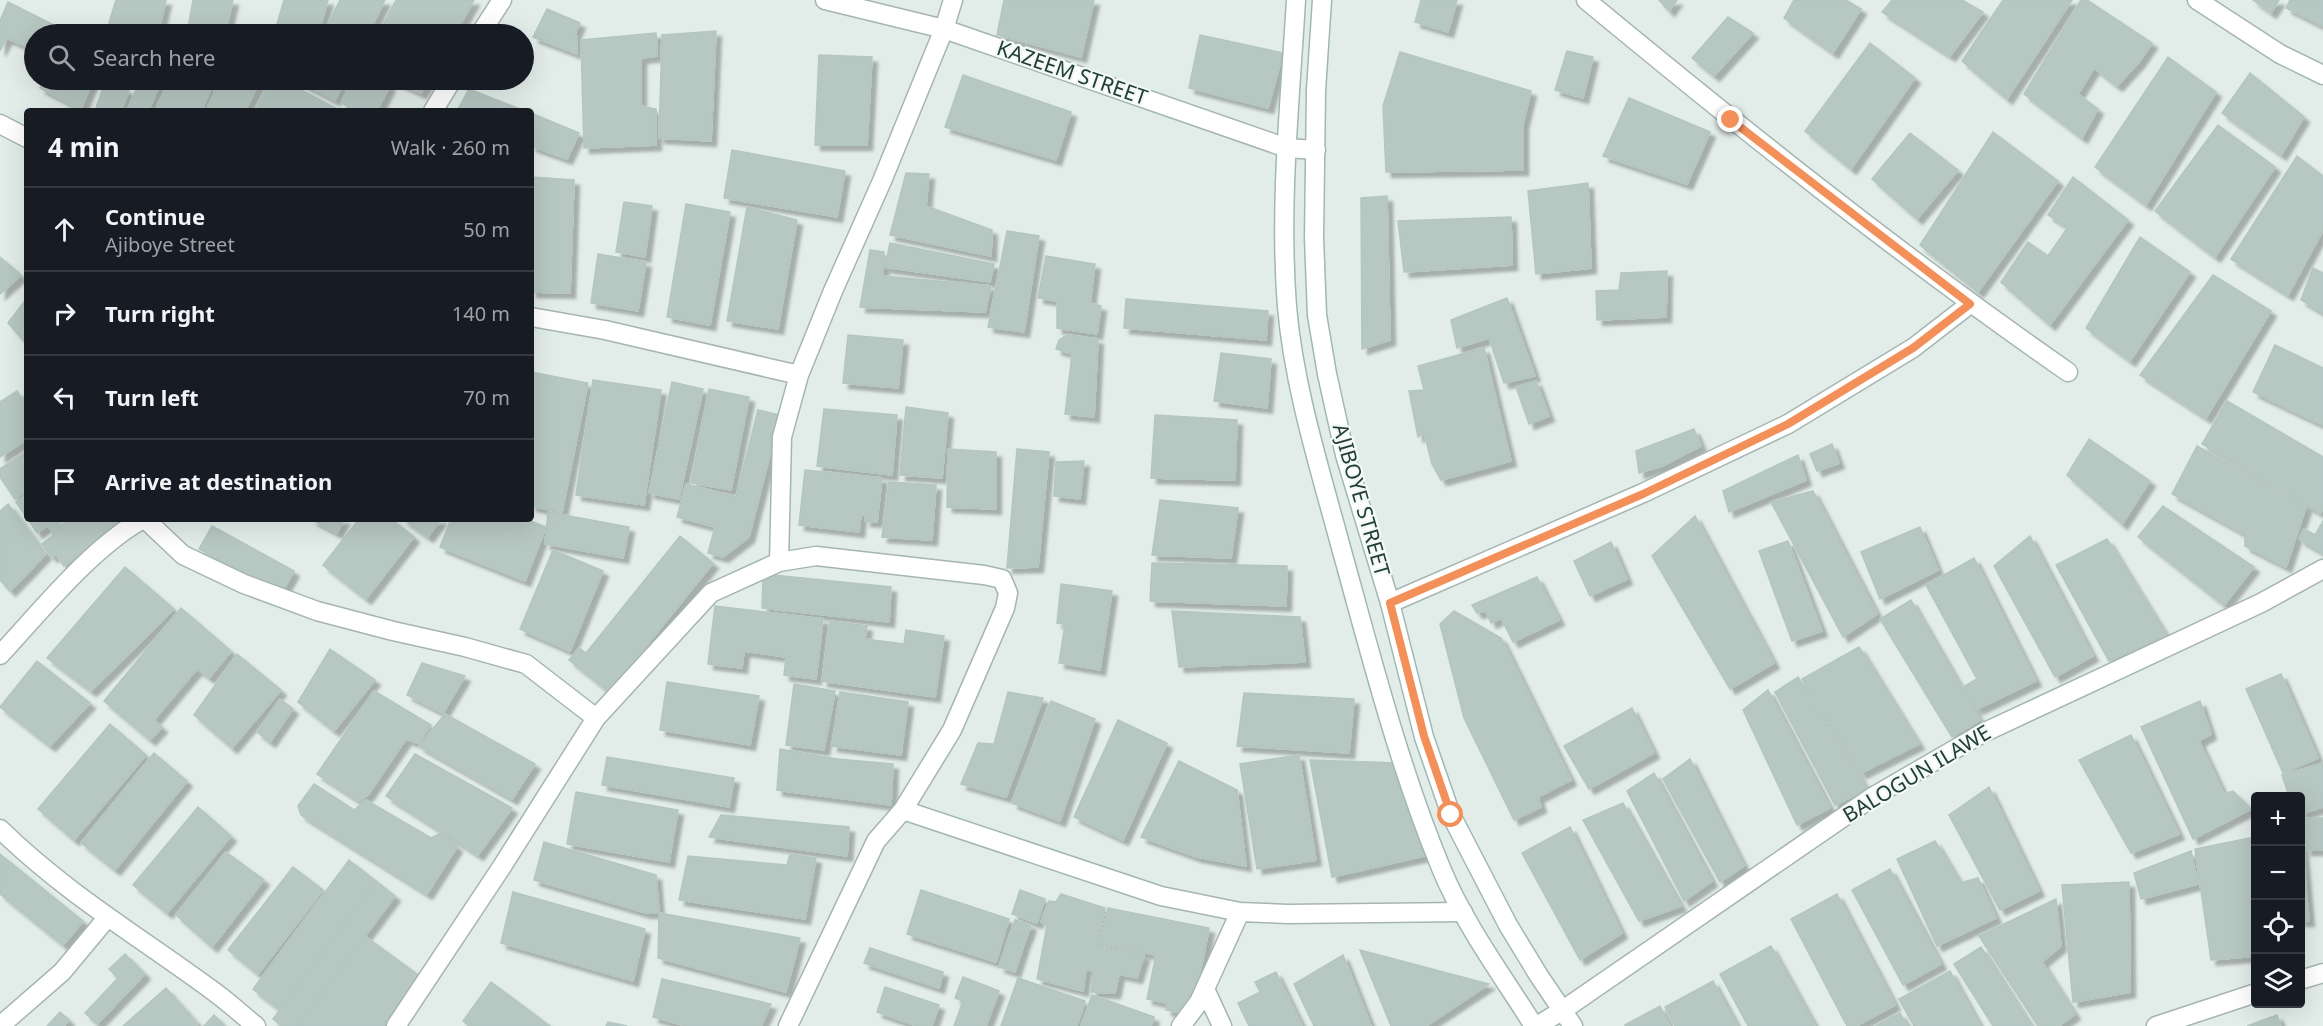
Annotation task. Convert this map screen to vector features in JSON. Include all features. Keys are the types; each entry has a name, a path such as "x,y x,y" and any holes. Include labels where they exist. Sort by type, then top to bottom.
{"street":[{"path":"486,24 502,0"},
{"name":"KAZEEM STREET","path":"825,0 944,29 1287,148 1316,150"},
{"path":"779,562 782,437 799,375 882,181 944,29 953,0"},
{"name":"AJIBOYE STREET","path":"1296,0 1282,234 1287,310 1299,384 1344,556 1398,746 1442,870 1463,912 1536,1026"},
{"name":"AJIBOYE STREET","path":"1322,0 1316,90 1314,238 1317,315 1345,455 1390,603 1424,736 1451,815 1508,925 1573,1026"},
{"path":"1586,0 1731,120 1970,304 2068,372"},
{"path":"2197,0 2280,54 2323,75"},
{"path":"435,108 446,90"},
{"path":"0,124 24,136"},
{"path":"1390,603 1643,494 1788,424 1913,348 1970,304"},
{"path":"534,318 605,330 799,375"},
{"path":"0,655 106,545 140,522"},
{"path":"147,522 183,555 244,584 317,610 526,664 596,718"},
{"path":"396,1026 501,868 596,718 711,593 779,562 816,556 1002,579 1008,593 1005,608 952,730 903,810 876,841 788,1026"},
{"name":"BALOGUN ILAWE","path":"1536,1026 1563,1010 1874,796 1983,733 2261,603 2323,569"},
{"path":"903,810 1161,896 1240,912 1288,914 1463,912"},
{"path":"0,829 27,856 107,918 211,989 256,1026"},
{"path":"1181,1026 1205,989 1240,912"},
{"path":"0,1026 62,972 107,918"},
{"path":"2305,979 2323,973"},
{"path":"1205,989 1222,1026"},
{"path":"2156,1026 2251,995"}],"building":[{"path":"116,0 166,0 160,24 109,23"},
{"path":"193,0 233,0 227,24 189,24"},
{"path":"284,0 328,0 321,24 277,24"},
{"path":"340,0 385,0 373,24 328,24"},
{"path":"396,0 474,0 461,24 383,24"},
{"path":"1004,0 1094,0 1081,57 997,35"},
{"path":"1421,0 1457,0 1448,32 1415,22"},
{"path":"1659,0 1677,0 1669,11"},
{"path":"1794,0 1846,0 1861,9 1833,53 1784,18"},
{"path":"1892,0 1962,0 1983,12 1950,56 1882,12"},
{"path":"2003,0 2072,0 2007,99 1962,61"},
{"path":"2081,0 2087,0 2152,43 2139,62 2117,86 2094,68 2078,94 2098,109 2082,138 2024,94"},
{"path":"2253,0 2279,0 2271,13"},
{"path":"2290,0 2323,0 2323,26 2286,8"},
{"path":"8,2 52,24 24,24 24,46 7,38 0,51 0,21"},
{"path":"547,9 580,23 575,34 577,54 534,37"},
{"path":"1728,17 1753,33 1714,76 1692,58"},
{"path":"716,31 711,141 659,138 662,35"},
{"path":"656,33 657,56 641,58 641,106 656,109 656,145 584,148 581,40"},
{"path":"1200,35 1283,53 1268,108 1189,88"},
{"path":"1870,43 1915,78 1851,169 1805,131"},
{"path":"1567,51 1593,57 1583,98 1555,90"},
{"path":"1400,52 1531,91 1523,124 1523,170 1386,172 1383,106"},
{"path":"819,55 872,57 867,145 815,145"},
{"path":"2168,57 2216,92 2146,205 2095,167"},
{"path":"2250,73 2304,117 2281,155 2222,113"},
{"path":"963,75 1071,112 1056,160 945,127"},
{"path":"44,90 89,90 81,108"},
{"path":"102,90 129,90 122,108 96,108"},
{"path":"136,90 157,90 149,108 128,108"},
{"path":"164,90 210,90 203,108 156,108"},
{"path":"215,90 256,90 246,108 207,108"},
{"path":"266,90 302,90 335,108 257,108"},
{"path":"315,90 340,90 335,100"},
{"path":"347,90 388,90 378,108 351,108 341,103"},
{"path":"468,90 472,90 517,108 459,108"},
{"path":"1629,98 1710,132 1687,184 1603,156"},
{"path":"534,114 579,133 567,159 534,147"},
{"path":"2218,125 2275,167 2215,257 2155,211"},
{"path":"1993,132 2058,181 1978,292 1920,245"},
{"path":"1910,133 1958,170 1917,219 1872,179"},
{"path":"732,150 845,171 837,217 724,198"},
{"path":"2297,156 2323,176 2323,230 2288,295 2231,259"},
{"path":"906,173 929,174 926,206 992,230 991,256 890,235"},
{"path":"534,177 574,180 570,293 534,292"},
{"path":"2073,177 2128,220 2050,325 2001,282 2028,242 2048,256 2068,227 2048,215"},
{"path":"1588,183 1591,268 1536,274 1528,191"},
{"path":"1387,196 1390,340 1362,349 1361,198"},
{"path":"624,202 652,206 645,257 616,252"},
{"path":"686,204 730,212 710,325 667,317"},
{"path":"747,207 797,220 778,329 727,321"},
{"path":"1511,217 1512,265 1404,272 1398,221"},
{"path":"1007,231 1039,236 1024,332 988,327"},
{"path":"2140,237 2190,272 2130,361 2086,328"},
{"path":"890,243 994,264 990,282 885,267"},
{"path":"870,250 884,252 883,276 991,286 985,312 860,307"},
{"path":"598,254 646,262 638,311 591,303"},
{"path":"1046,256 1095,264 1090,303 1101,306 1097,334 1057,328 1057,301 1038,298"},
{"path":"0,257 21,275 0,294"},
{"path":"2313,268 2323,273 2323,313 2301,300"},
{"path":"1667,271 1666,317 1597,320 1596,291 1619,290 1621,273"},
{"path":"2213,275 2271,311 2206,418 2140,375"},
{"path":"1507,298 1535,376 1504,383 1489,338 1457,348 1451,320"},
{"path":"1126,299 1268,311 1266,340 1124,328"},
{"path":"24,302 24,341 8,323"},
{"path":"848,335 903,340 898,388 843,383"},
{"path":"1067,335 1098,339 1094,417 1065,414 1072,354 1056,349 1059,340"},
{"path":"2275,345 2323,368 2323,425 2253,392"},
{"path":"1484,348 1511,461 1441,480 1432,464 1424,433 1418,437 1409,391 1424,390 1418,366"},
{"path":"1221,353 1271,359 1267,408 1214,401"},
{"path":"534,373 588,383 562,512 534,507"},
{"path":"593,380 661,390 644,505 576,495"},
{"path":"1536,381 1549,416 1529,424 1516,387"},
{"path":"672,382 703,389 679,499 649,493"},
{"path":"709,389 749,397 731,490 691,483"},
{"path":"17,391 24,403 24,441 0,457 0,402"},
{"path":"2227,401 2323,457 2323,509 2320,513 2202,444"},
{"path":"906,407 948,413 942,478 900,475"},
{"path":"824,409 897,415 892,475 817,466"},
{"path":"758,410 780,415 749,537 723,557 708,553 715,527 677,517 686,484 736,497"},
{"path":"1155,415 1237,420 1235,480 1151,478"},
{"path":"1694,429 1701,446 1662,466 1639,473 1636,451"},
{"path":"2089,439 2150,481 2122,524 2067,475"},
{"path":"1832,444 1839,463 1817,471 1810,454"},
{"path":"2197,446 2306,507 2286,567 2245,546 2245,534 2172,494"},
{"path":"948,449 996,452 996,509 947,507"},
{"path":"1017,449 1049,452 1038,567 1007,568"},
{"path":"24,453 24,493 15,499 0,477 0,469"},
{"path":"1798,455 1806,480 1729,512 1723,491"},
{"path":"1084,461 1080,499 1054,496 1056,462"},
{"path":"805,470 882,478 877,522 865,521 865,515 861,514 859,532 799,525"},
{"path":"889,482 936,485 932,540 882,537"},
{"path":"1813,491 1877,614 1843,637 1771,502"},
{"path":"24,497 24,514 16,502"},
{"path":"1160,500 1238,508 1231,558 1152,555"},
{"path":"8,504 46,554 10,591 0,580 0,511"},
{"path":"2163,506 2254,567 2224,605 2138,537"},
{"path":"548,512 629,527 623,558 545,544"},
{"path":"1695,516 1774,663 1730,689 1652,556"},
{"path":"2323,521 2323,553 2299,539 2304,529 2315,535"},
{"path":"30,522 61,522 51,530 47,526 37,533"},
{"path":"65,522 118,522 120,524 64,566 56,554 52,557 42,544 53,535 52,532"},
{"path":"317,522 342,522 337,533"},
{"path":"357,522 395,522 414,537 366,599 323,565"},
{"path":"407,522 439,522 428,537"},
{"path":"450,522 533,522 546,527 525,581 440,547"},
{"path":"212,526 294,571 281,594 199,549"},
{"path":"1920,527 1938,570 1880,599 1861,552"},
{"path":"680,536 713,563 609,692 569,660 579,648 586,653"},
{"path":"2030,536 2093,656 2055,677 1994,566"},
{"path":"2107,539 2166,635 2109,661 2056,565"},
{"path":"1788,541 1822,631 1792,641 1759,551"},
{"path":"1611,542 1627,579 1590,596 1574,561"},
{"path":"553,550 603,571 570,651 520,629"},
{"path":"1974,558 2036,681 1977,709 1963,687 1977,679 1926,585"},
{"path":"1152,563 1287,566 1286,606 1150,601"},
{"path":"125,567 174,609 91,691 47,658"},
{"path":"763,574 891,587 889,622 762,608"},
{"path":"1537,577 1559,620 1513,642 1501,618 1491,623 1486,611 1477,613 1472,605"},
{"path":"1061,584 1112,591 1100,670 1059,663 1065,624 1057,623"},
{"path":"1911,600 1980,720 1952,737 1880,619"},
{"path":"715,606 823,619 816,679 784,675 786,657 744,651 742,668 708,664"},
{"path":"181,608 231,651 209,678 197,669 154,720 162,727 150,740 104,701"},
{"path":"1172,611 1300,617 1305,662 1179,667"},
{"path":"1454,611 1501,638 1571,780 1538,797 1541,807 1514,820 1464,718 1440,624"},
{"path":"830,621 867,626 865,639 904,644 906,630 944,636 935,697 822,681"},
{"path":"1859,647 1919,744 1861,773 1802,679"},
{"path":"330,649 375,680 334,731 298,702"},
{"path":"237,654 281,690 232,748 194,715"},
{"path":"37,661 90,703 50,746 0,707"},
{"path":"422,663 465,676 443,713 407,695"},
{"path":"2281,674 2318,758 2283,773 2246,689"},
{"path":"1798,677 1867,789 1835,805 1775,692"},
{"path":"667,682 759,696 750,745 660,730"},
{"path":"794,684 835,691 824,750 786,745"},
{"path":"1768,690 1830,808 1797,825 1743,710"},
{"path":"374,691 431,725 418,743 406,739 368,795 359,801 317,774"},
{"path":"840,692 908,702 901,755 832,746"},
{"path":"1008,692 1043,698 1006,797 961,784 978,743 994,744"},
{"path":"1244,693 1354,699 1349,753 1237,746"},
{"path":"280,699 293,709 270,742 257,732"},
{"path":"1051,701 1095,719 1060,821 1012,803"},
{"path":"2200,701 2211,734 2199,741 2224,794 2233,791 2251,809 2193,839 2141,727"},
{"path":"1632,708 1654,753 1589,789 1564,746"},
{"path":"445,714 535,764 512,799 419,746"},
{"path":"1118,720 1167,743 1123,840 1074,817"},
{"path":"110,724 146,755 74,840 38,809"},
{"path":"2131,735 2179,834 2131,853 2079,760"},
{"path":"780,749 837,759 893,764 891,805 777,790"},
{"path":"154,753 187,781 115,870 81,843"},
{"path":"415,754 512,808 478,855 386,796"},
{"path":"1299,755 1316,860 1257,869 1240,764"},
{"path":"607,757 734,778 729,807 602,785"},
{"path":"1690,759 1744,866 1720,882 1663,779"},
{"path":"1310,760 1397,763 1424,856 1332,877"},
{"path":"1179,761 1237,790 1246,866 1197,857 1141,837"},
{"path":"2323,763 2323,807 2305,812 2305,792 2288,792 2282,775"},
{"path":"1654,773 1712,881 1684,901 1627,791"},
{"path":"314,784 354,810 366,800 431,838 441,833 457,847 427,894 301,815 298,806"},
{"path":"1989,787 2039,891 2000,910 1949,815"},
{"path":"576,792 678,810 669,862 567,844"},
{"path":"1623,803 1681,906 1639,921 1583,820"},
{"path":"198,807 231,836 167,913 133,885"},
{"path":"721,815 849,827 847,856 709,837"},
{"path":"2306,818 2323,818 2323,850 2306,850"},
{"path":"1570,827 1622,933 1580,960 1522,853"},
{"path":"2250,838 2251,956 2211,960 2195,849"},
{"path":"1935,841 1960,883 1978,878 1996,918 1937,946 1897,859"},
{"path":"544,842 656,875 659,913 646,913 534,880"},
{"path":"2191,851 2198,884 2141,899 2134,873"},
{"path":"226,852 264,880 212,947 176,915"},
{"path":"0,854 83,921 63,945 0,894"},
{"path":"790,854 816,858 805,919 679,900 688,856 787,865"},
{"path":"349,860 376,881 280,1010 253,989"},
{"path":"293,867 323,890 258,974 228,950"},
{"path":"1890,869 1941,964 1903,985 1852,890"},
{"path":"2305,877 2309,921 2305,921"},
{"path":"376,881 395,896 298,1026 281,1026 273,1019"},
{"path":"2129,882 2130,992 2073,1002 2062,885"},
{"path":"921,890 1009,919 996,962 907,934"},
{"path":"1020,890 1045,899 1037,923 1012,914"},
{"path":"513,892 645,929 633,981 501,943"},
{"path":"1061,894 1105,908 1097,946 1144,955 1137,978 1119,974 1115,993 1091,992 1093,972 1086,969 1083,991 1037,979 1047,925 1041,922 1049,901 1056,902"},
{"path":"1837,894 1895,1005 1856,1026 1847,1026 1791,919"},
{"path":"2056,899 2061,946 2042,962 2075,1014 2059,1026 2038,1026 1979,936"},
{"path":"1108,908 1209,928 1193,1009 1184,1006 1182,1013 1166,1010 1167,1003 1147,999 1156,955 1100,944"},
{"path":"659,913 800,938 786,992 658,958"},
{"path":"1015,920 1031,925 1027,937 1011,932"},
{"path":"1010,933 1026,938 1015,972 999,967"},
{"path":"365,936 421,977 385,1026 298,1026"},
{"path":"1771,946 1815,1026 1748,1026 1720,974"},
{"path":"1981,947 2031,1026 1993,1026 1954,964"},
{"path":"870,948 943,972 939,988 864,963"},
{"path":"1360,950 1489,984 1426,1026 1391,1026"},
{"path":"125,954 145,974 97,1024 85,1013 118,978 109,969"},
{"path":"1343,955 1371,1026 1314,1026 1294,984"},
{"path":"1950,971 1980,1026 1914,1026 1899,999"},
{"path":"1276,972 1302,1026 1249,1026 1238,1003 1260,992 1255,982"},
{"path":"963,977 999,991 986,1026 954,1026 963,1001 955,998"},
{"path":"1018,978 1085,1001 1077,1026 1001,1026"},
{"path":"662,979 771,1004 761,1026 686,1026 653,1017"},
{"path":"1713,981 1737,1026 1675,1026 1665,1007"},
{"path":"491,982 550,1026 469,1026 463,1021"},
{"path":"885,987 939,1005 932,1026 917,1026 877,1012"},
{"path":"166,988 198,1024 196,1026 123,1026"},
{"path":"1092,995 1154,1017 1151,1026 1081,1026"},
{"path":"1660,1006 1670,1026 1625,1026 1625,1025"},
{"path":"60,1012 69,1020 64,1026 47,1026"},
{"path":"1900,1013 1907,1026 1875,1026"},
{"path":"214,1015 225,1026 204,1026"},
{"path":"2277,1015 2281,1026 2247,1026"},
{"path":"608,1022 627,1026 606,1026"}],"route":[{"path":"1451,815 1424,736 1390,603 1643,494 1788,424 1913,348 1970,304 1731,120"}]}
